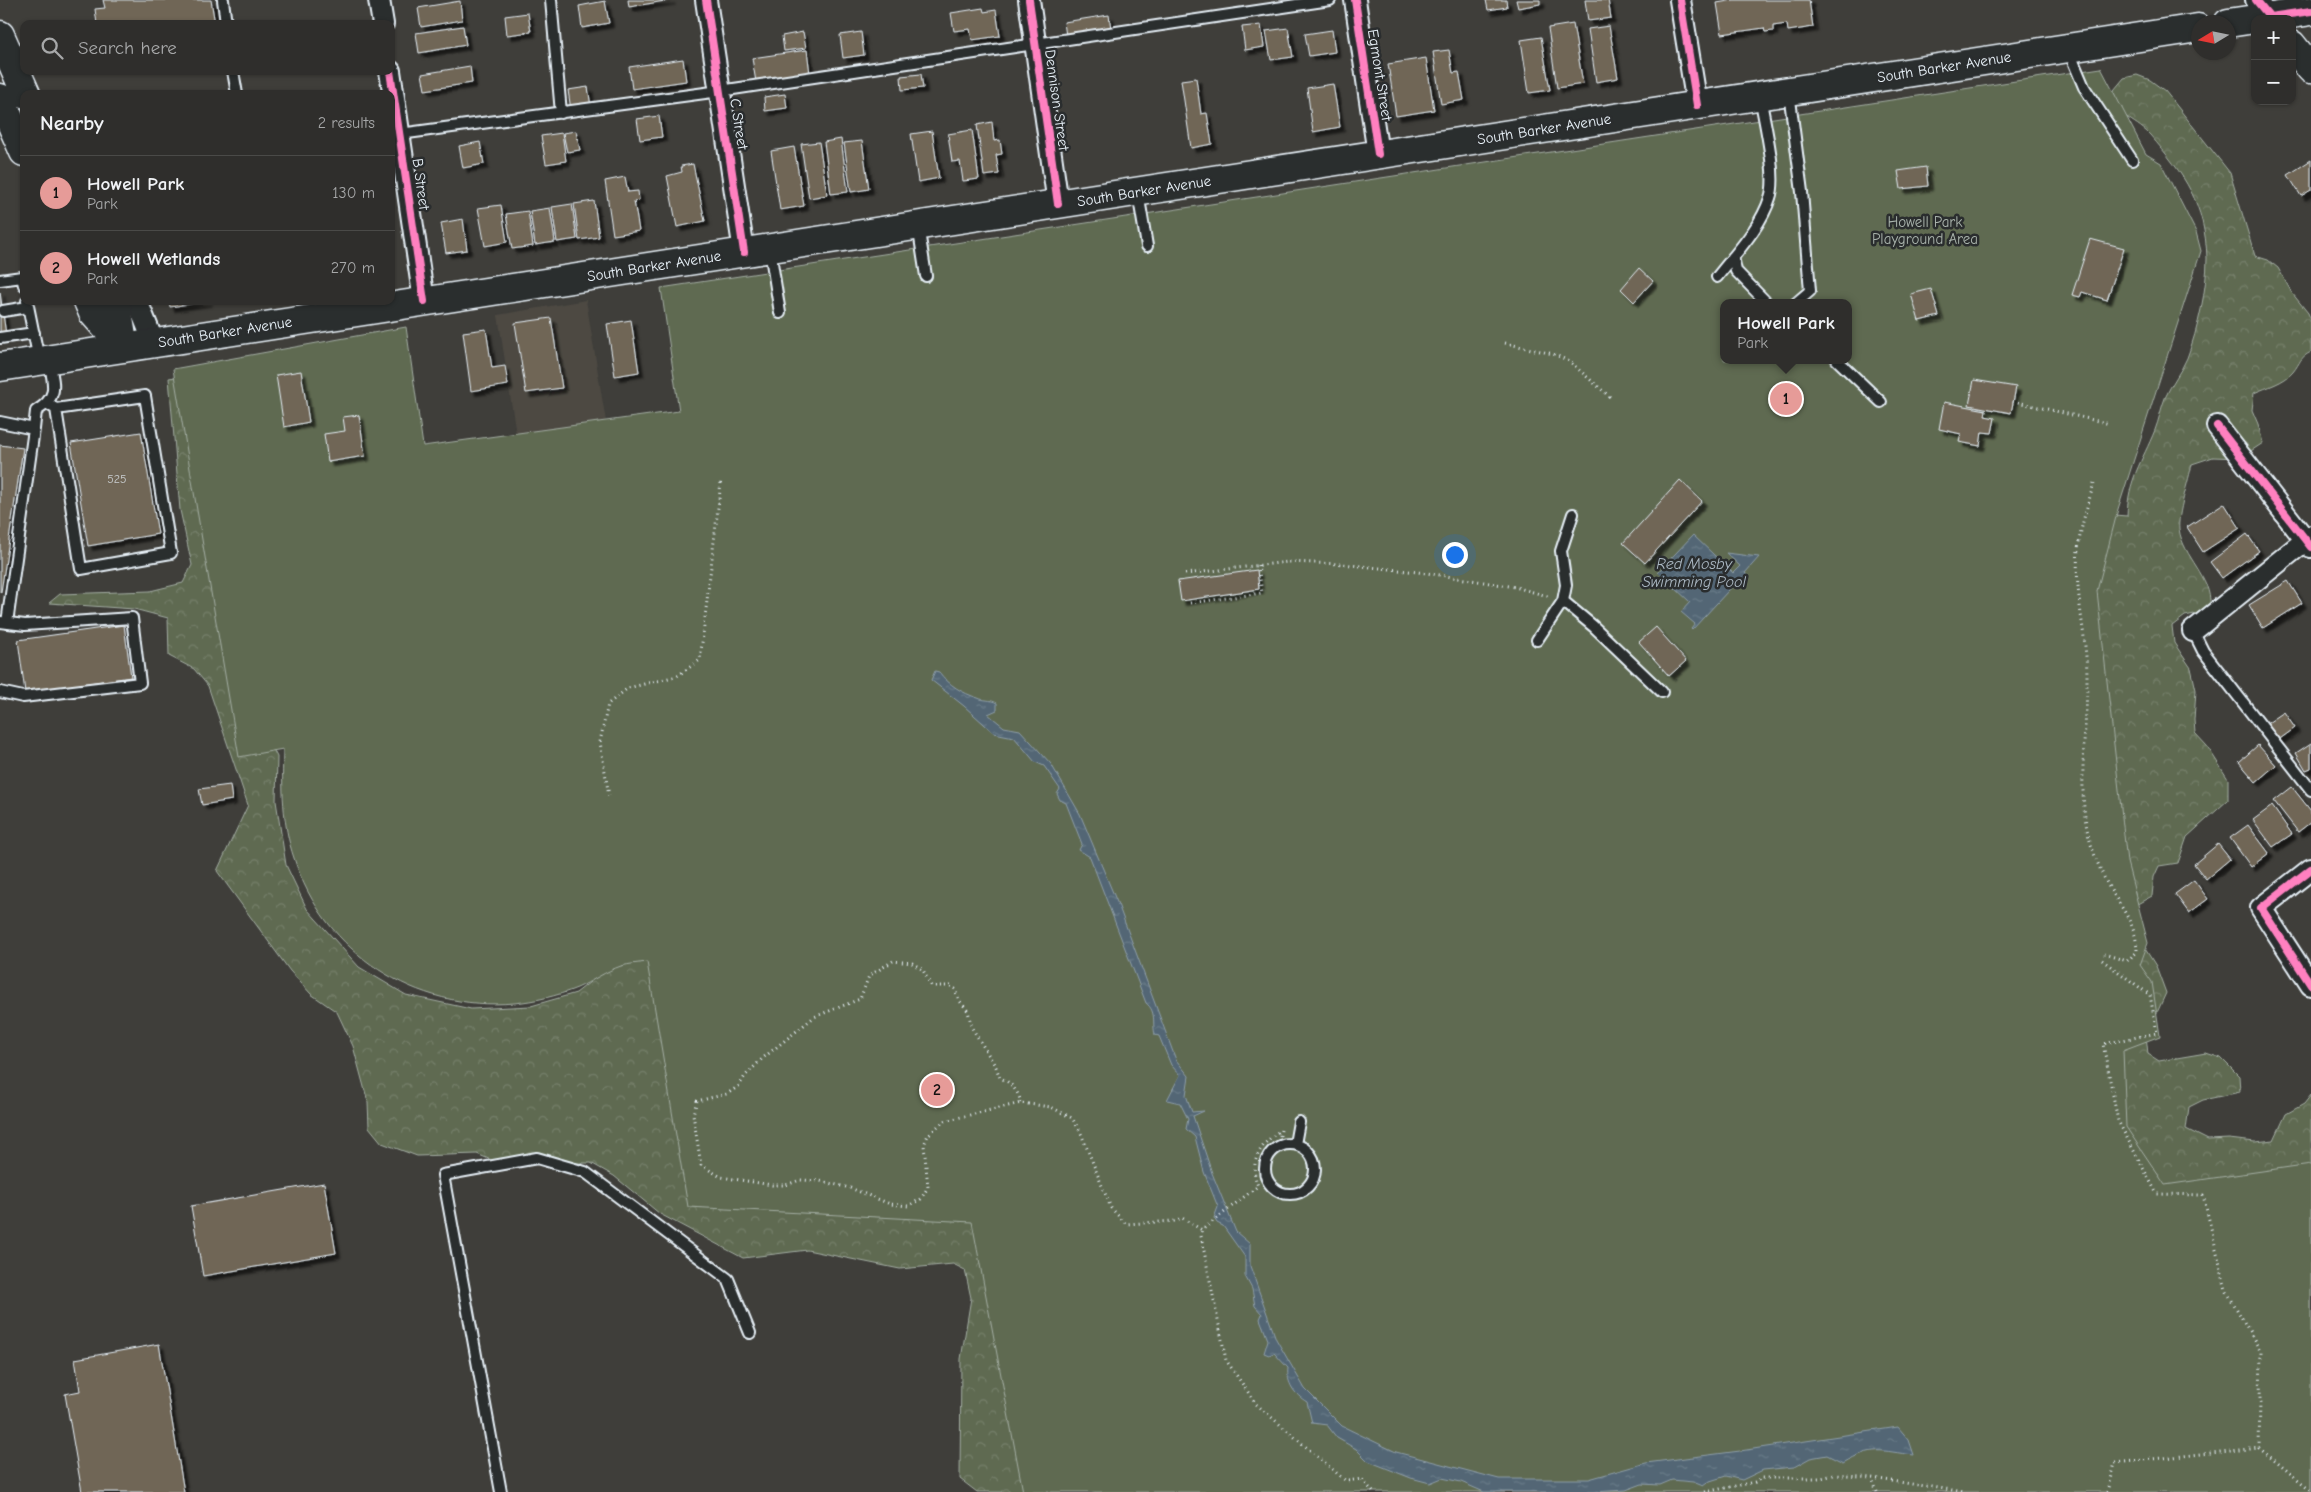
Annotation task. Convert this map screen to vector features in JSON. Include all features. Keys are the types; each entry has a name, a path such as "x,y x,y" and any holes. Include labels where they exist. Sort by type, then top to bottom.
{"main road":[{"path":"2262,15 2311,11"},
{"path":"2236,21 2251,18"},
{"name":"South Barker Avenue","path":"0,367 2191,29"},
{"path":"0,35 24,90"},
{"path":"2296,51 2311,69"},
{"path":"0,98 20,143"},
{"path":"90,305 93,313 124,348"},
{"path":"117,305 124,348"}],"street":[{"path":"379,0 382,20"},
{"name":"C Street","path":"706,0 720,92 757,250"},
{"name":"Dennison Street","path":"1029,0 1058,204"},
{"name":"Egmont Street","path":"1355,0 1378,154"},
{"path":"1680,0 1697,105"},
{"name":"B Street","path":"390,75 392,90"},
{"name":"B Street","path":"396,135 424,301"},
{"path":"139,305 154,343"},
{"path":"2193,631 2309,541 2217,426"},
{"path":"2311,869 2262,908 2311,986"}],"lane":[{"path":"222,0 225,20"},
{"path":"551,0 561,113"},
{"path":"396,135 720,92 1330,0"},
{"path":"2068,48 2084,87 2132,160"},
{"path":"234,75 236,90"},
{"path":"1788,91 1802,192 1810,291 1801,299"},
{"path":"1717,277 1750,236 1771,197 1772,170 1760,96"},
{"path":"1138,192 1147,246"},
{"path":"918,225 926,276"},
{"path":"757,250 780,313"},
{"path":"1733,258 1736,271 1763,299"},
{"path":"0,280 20,277"},
{"path":"3,311 24,305"},
{"path":"0,692 23,697 140,683 132,618 25,625 4,623 36,411 52,406 145,396 171,553 81,569 52,406 55,386 34,333 28,305"},
{"path":"0,338 34,333"},
{"path":"1841,364 1881,402"},
{"path":"0,422 34,429"},
{"path":"1537,640 1563,601 1566,585 1561,550 1573,514"},
{"path":"1563,601 1593,626 1662,692"},
{"path":"2193,631 2203,651 2311,790"},
{"path":"1295,1144 1299,1122"},
{"path":"1295,1144 1309,1153 1315,1169 1310,1185 1296,1194 1280,1193 1273,1188 1265,1174 1267,1158 1279,1146 1295,1144"},
{"path":"502,1492 443,1175 536,1158 585,1172 728,1279 750,1333"}],"path":[{"path":"1506,343 1553,354 1569,361 1610,396"},
{"path":"2013,401 2110,424"},
{"path":"609,796 600,742 608,704 628,688 678,676 700,660 721,482"},
{"path":"2094,483 2078,549 2078,575 2086,650 2087,679 2082,764 2086,819 2088,835 2100,870 2132,922 2137,938 2137,952 2127,961 2104,954"},
{"path":"1185,574 1288,562 1342,564 1427,573 1515,587 1563,601"},
{"path":"1190,603 1262,593 1258,565"},
{"path":"2102,960 2150,995 2157,1033 2103,1044 2118,1122 2157,1194 2203,1195 2226,1290 2261,1352 2259,1448"},
{"path":"1021,1103 1020,1095 1007,1080 1000,1078 996,1067 972,1028 968,1011 958,1000 955,989 951,986 931,986 923,970 912,964 893,961 869,976 860,999 814,1017 763,1058 733,1090 727,1094 697,1101 693,1114 701,1165 721,1176 772,1185 786,1185 800,1180 820,1181 850,1188 890,1204 908,1206 921,1199 928,1187 924,1145 928,1135 944,1121 1021,1103 1052,1107 1072,1118 1080,1131 1111,1208 1126,1224 1174,1222 1182,1218 1202,1230"},
{"path":"1279,1146 1281,1130 1268,1138 1256,1160 1254,1168 1258,1186 1202,1230 1201,1236 1226,1360 1256,1404 1346,1481 1362,1479 1373,1492"},
{"path":"2108,1492 2116,1463 2259,1448 2311,1490"},
{"path":"1705,1492 1755,1482 1761,1478 1821,1478 1834,1475 1872,1478 1965,1492"},
{"path":"1872,1478 1877,1492"}],"shaded area":[{"path":"586,300 606,422 516,434 498,315"}],"green space":[{"name":"Howell Park Playground Area","path":"2101,68 2146,154 2161,163 2196,232 2201,251 2118,509 2097,591 2127,862 2148,943 2140,965 2152,982 2160,1036 2123,1050 2126,1127 2165,1185 2311,1164 2311,1492 1023,1492 972,1222 688,1207 647,962 621,966 577,988 562,993 514,1003 478,1003 442,998 409,986 378,969 351,948 327,922 308,892 294,858 287,832 283,791 283,749 239,757 173,369 406,327 423,446 679,411 661,288"},
{"path":"2137,75 2150,80 2165,91 2230,173 2255,256 2268,260 2278,268 2292,293 2308,313 2311,320 2311,352 2302,358 2293,372 2285,379 2254,393 2252,410 2263,443 2240,458 2213,457 2192,464 2181,507 2179,529 2186,549 2207,586 2210,606 2199,613 2185,616 2172,626 2174,643 2191,668 2196,690 2195,733 2207,746 2228,779 2228,800 2187,837 2178,863 2159,866 2154,877 2152,896 2130,908 2142,944 2156,966 2166,993 2155,1017 2145,1026 2148,1054 2159,1061 2206,1053 2221,1058 2239,1076 2240,1092 2203,1100 2189,1107 2186,1129 2208,1140 2229,1139 2255,1142 2274,1140 2286,1114 2304,1104 2311,1095 2311,1492 1988,973 2114,515 2127,516 2130,491 2136,471 2155,430 2165,398 2187,358 2204,296 2207,270 2205,239 2202,222 2191,191 2183,177 2150,135 2122,113 2118,107 2114,90 2124,78"},
{"path":"182,376 271,745 277,757 276,801 286,865 307,909 359,967 406,995 471,1009 531,1006 576,993 613,964 905,909 1032,1492 977,1492 960,1479 961,1359 971,1298 965,1270 953,1264 900,1269 807,1250 743,1258 660,1214 614,1176 591,1163 498,1163 477,1154 417,1156 382,1143 369,1127 368,1102 353,1046 337,1012 311,994 290,971 217,871 248,805 208,686 194,669 169,656 168,618 134,609 49,603 60,594 150,591 183,583 192,565 180,510 169,378"}],"water":[{"name":"Red Mosby Swimming Pool","path":"1693,535 1733,573 1740,566 1726,553 1759,557 1745,573 1748,576 1744,580 1741,577 1692,630 1695,624 1681,612 1690,602 1658,572"},
{"path":"935,671 939,672 947,681 961,691 980,699 997,703 997,710 988,714 1004,727 1020,730 1051,764 1080,814 1119,907 1176,1060 1189,1076 1186,1095 1192,1112 1204,1111 1193,1116 1212,1173 1236,1232 1250,1244 1250,1266 1276,1339 1305,1389 1342,1426 1396,1452 1499,1479 1589,1479 1646,1463 1898,1427 1909,1440 1914,1455 1877,1451 1862,1454 1843,1463 1827,1455 1810,1458 1794,1467 1763,1470 1742,1480 1726,1476 1710,1481 1703,1486 1693,1482 1672,1480 1660,1485 1642,1484 1626,1490 1595,1492 1484,1492 1461,1482 1442,1478 1430,1483 1411,1478 1368,1461 1356,1449 1337,1438 1327,1425 1312,1423 1307,1402 1295,1392 1290,1384 1288,1368 1274,1353 1269,1355 1264,1353 1268,1340 1260,1319 1262,1314 1255,1306 1252,1289 1245,1276 1245,1257 1223,1226 1217,1223 1214,1218 1218,1207 1204,1172 1195,1137 1186,1129 1188,1119 1180,1103 1167,1100 1180,1075 1171,1065 1159,1036 1155,1035 1152,1010 1146,1003 1090,857 1079,850 1082,844 1066,803 1060,800 1057,794 1060,789 1044,766 1035,762 1014,737 994,733 931,680"}],"building":[{"path":"103,0 211,0 214,20 96,20 95,9 105,8"},
{"path":"628,0 671,0 629,7"},
{"path":"1486,0 1506,0 1507,7 1488,10"},
{"path":"1516,0 1540,0 1540,4 1518,8"},
{"path":"1585,0 1608,0 1611,18 1588,21"},
{"path":"1734,0 1809,0 1813,27 1788,31 1787,24 1773,26 1773,31 1765,32 1764,28 1722,34 1717,3"},
{"path":"460,1 462,20 421,27 418,8"},
{"path":"605,1 609,23 582,28 579,6"},
{"path":"983,8 984,12 996,10 1000,36 972,40 970,29 954,31 951,13"},
{"path":"528,13 531,32 507,35 505,16"},
{"path":"1109,15 1111,29 1066,36 1064,22"},
{"path":"1573,24 1583,84 1557,88 1548,28"},
{"path":"1261,25 1264,47 1245,50 1242,27"},
{"path":"463,26 466,45 419,53 416,33"},
{"path":"1609,26 1618,78 1596,82 1588,29"},
{"path":"1288,28 1293,57 1271,60 1266,31"},
{"path":"1332,30 1335,52 1309,56 1305,34"},
{"path":"803,32 806,48 784,51 782,36"},
{"path":"861,32 864,55 843,58 840,35"},
{"path":"1541,37 1550,90 1529,93 1521,40"},
{"path":"807,50 810,74 756,82 752,58"},
{"path":"1449,50 1453,73 1459,72 1464,100 1441,104 1433,52"},
{"path":"1426,58 1434,110 1396,116 1388,64"},
{"path":"683,59 686,81 632,89 629,67"},
{"path":"470,66 472,83 425,90 422,74"},
{"path":"921,74 923,88 902,90 901,76"},
{"path":"1196,78 1201,114 1207,113 1212,144 1191,148 1181,80"},
{"path":"1333,84 1340,127 1313,132 1307,88"},
{"path":"588,87 591,107 571,110 568,90"},
{"path":"785,94 787,108 765,111 764,97"},
{"path":"659,116 662,137 640,140 637,119"},
{"path":"992,122 994,141 1000,140 1002,154 996,155 999,174 984,176 977,125"},
{"path":"972,130 979,179 963,181 960,161 952,162 948,134"},
{"path":"576,131 580,150 567,152 563,133"},
{"path":"932,131 939,178 918,182 911,134"},
{"path":"562,133 566,161 546,164 541,136"},
{"path":"841,139 848,192 831,194 824,142"},
{"path":"862,141 869,189 851,192 844,143"},
{"path":"480,142 484,164 463,168 459,146"},
{"path":"819,142 827,195 809,198 801,144"},
{"path":"794,147 804,206 780,210 771,151"},
{"path":"2311,160 2311,190 2301,196 2288,175"},
{"path":"693,164 705,221 677,227 667,176 682,172 681,166"},
{"path":"1926,167 1928,186 1901,189 1898,171"},
{"path":"625,177 628,192 638,191 639,200 634,201 639,231 613,235 605,181"},
{"path":"594,201 599,237 579,240 574,204"},
{"path":"572,204 577,239 557,242 552,207"},
{"path":"501,205 507,242 485,246 478,208"},
{"path":"550,208 555,242 535,245 530,211"},
{"path":"528,211 533,246 512,249 506,214"},
{"path":"463,219 467,250 446,253 441,223"},
{"path":"2090,239 2124,248 2107,300 2082,292 2080,297 2072,295"},
{"path":"1639,268 1653,281 1634,302 1621,289"},
{"path":"1931,289 1939,316 1919,321 1911,294"},
{"path":"0,292 6,335 0,336"},
{"path":"551,318 562,388 526,393 515,323"},
{"path":"631,320 639,372 615,376 607,324"},
{"path":"486,329 492,368 505,366 508,385 471,391 463,332"},
{"path":"301,371 309,422 284,427 276,375"},
{"path":"1974,380 2016,387 2011,413 1969,405"},
{"path":"1944,402 1986,410 1985,416 1995,418 1992,433 1982,432 1980,446 1959,442 1961,434 1939,429"},
{"path":"359,415 365,456 328,462 324,434 345,431 343,417"},
{"path":"141,432 158,534 88,546 71,443"},
{"path":"0,445 23,448 1,592 0,592"},
{"path":"1680,480 1702,501 1645,563 1623,543"},
{"path":"2224,503 2240,528 2203,552 2187,527"},
{"path":"2247,534 2259,551 2222,578 2210,562"},
{"path":"1257,570 1259,589 1181,601 1178,581"},
{"path":"2288,581 2302,603 2263,628 2249,605"},
{"path":"124,625 131,677 25,692 18,640"},
{"path":"1656,627 1686,661 1669,676 1639,642"},
{"path":"2284,712 2295,728 2277,741 2265,725"},
{"path":"2311,743 2311,768 2306,770 2296,753"},
{"path":"2258,745 2276,765 2256,782 2239,762"},
{"path":"230,785 232,800 202,805 199,789"},
{"path":"2292,787 2311,811 2311,822 2298,832 2274,801"},
{"path":"2272,806 2292,834 2273,847 2253,820"},
{"path":"2248,825 2269,853 2251,867 2230,838"},
{"path":"2218,844 2230,859 2206,879 2194,864"},
{"path":"2194,880 2208,899 2189,913 2175,894"},
{"path":"324,1183 336,1253 203,1276 191,1206"},
{"path":"159,1344 184,1492 82,1492 65,1394 80,1391 75,1359"}],"cycle path":[{"path":"706,0 744,252"},
{"path":"1029,0 1058,204"},
{"path":"1355,0 1378,154"},
{"path":"1680,0 1697,105"},
{"path":"2256,0 2270,17 2311,11"},
{"path":"391,75 393,90"},
{"path":"395,105 424,301"},
{"path":"2217,426 2311,547"},
{"path":"2311,869 2261,908 2311,985"}],"place":[{"name":"Howell Park","path":"1786,399"},
{"name":"Howell Wetlands","path":"937,1090"}]}
